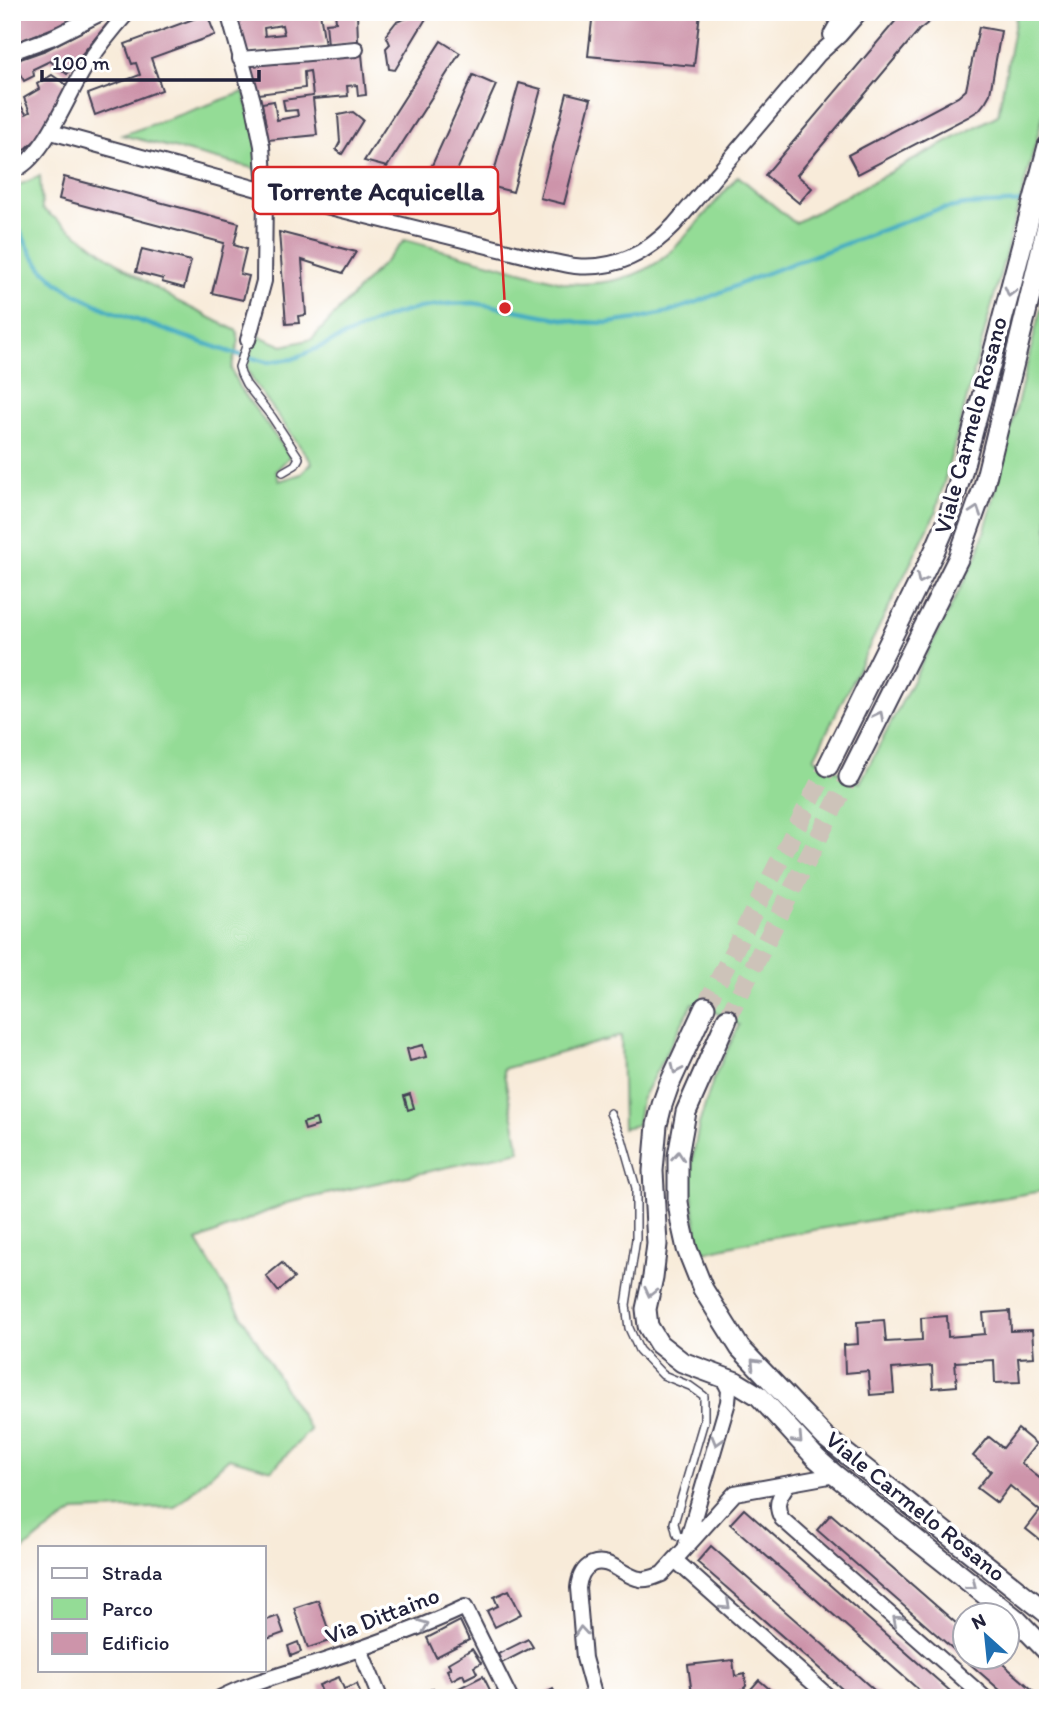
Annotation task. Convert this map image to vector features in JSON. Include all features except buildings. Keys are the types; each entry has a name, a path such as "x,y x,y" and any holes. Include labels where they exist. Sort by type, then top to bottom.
{"main road":[{"path":"1040,226 1042,169 1048,146"},
{"name":"Viale Carmelo Rosano","path":"828,766 947,522 1040,226"},
{"name":"Viale Carmelo Rosano","path":"849,777 968,534 984,486 1040,226"},
{"name":"Viale Carmelo Rosano","path":"705,1007 668,1085 657,1125 653,1171 657,1244 646,1309 652,1335 670,1354 693,1366 744,1385 759,1396 835,1475 1017,1620 1048,1651"},
{"name":"Viale Carmelo Rosano","path":"727,1019 693,1094 678,1156 681,1222 687,1249 703,1289 740,1348 825,1437 1048,1614"}],"street":[{"path":"12,52 51,38 103,12"},
{"path":"12,171 24,164 51,132 83,72 128,12"},
{"path":"228,12 253,101 262,146 265,191 264,281 246,345"},
{"path":"819,54 847,12"},
{"path":"51,132 265,191 548,261 576,266 602,266 625,260 659,241 819,54 860,12"},
{"path":"240,59 356,49"},
{"path":"682,1549 703,1489 728,1402 729,1390 722,1376"},
{"path":"703,1489 715,1498 835,1475"},
{"path":"788,1484 777,1502 782,1519 985,1698"},
{"path":"595,1698 584,1658 578,1588 586,1567 596,1562 610,1564 636,1578 649,1579 662,1574 735,1493"},
{"path":"682,1549 830,1698"},
{"name":"Via Dittaino","path":"220,1698 360,1649 465,1607 510,1698"},
{"path":"360,1649 380,1698"}],"lane":[{"path":"246,345 239,368 246,384 299,458 295,465 283,472"},
{"path":"610,1113 622,1139 636,1188 636,1239 626,1305 629,1328 639,1350 663,1375 690,1386 704,1396 704,1421 674,1523 682,1549"},
{"path":"1047,1337 1048,1349"}],"green space":[{"path":"1017,12 1048,12 1048,97 936,512 814,758 860,783 977,556 1048,280 1048,1190 761,1239 703,1252 698,1239 691,1188 692,1161 699,1124 713,1080 739,1025 693,1003 641,1100 637,1125 623,1128 621,1036 503,1069 520,1151 287,1203 197,1241 310,1430 272,1470 229,1458 175,1507 76,1511 12,1559 12,188 40,176 42,209 133,274 179,302 237,331 239,341 231,369 239,387 290,456 276,471 279,481 301,474 312,463 253,381 247,369 251,351 259,336 283,346 312,339 405,240 565,283 592,283 633,275 657,263 677,245 738,176 795,223 998,115"},
{"path":"244,92 258,141 260,170 122,135"}],"waterway":[{"path":"12,215 31,253 43,269 58,283 76,294 110,311 267,362 293,359 390,316 447,304 473,303 578,322 608,323 637,319 669,312 705,299 933,211 965,205 1028,202"},
{"path":"1037,202 1048,203"}],"tunnel":[{"path":"705,1007 828,766"},
{"path":"727,1019 849,777"}],"place":[{"name":"Torrente Acquicella","path":"505,308"}]}
